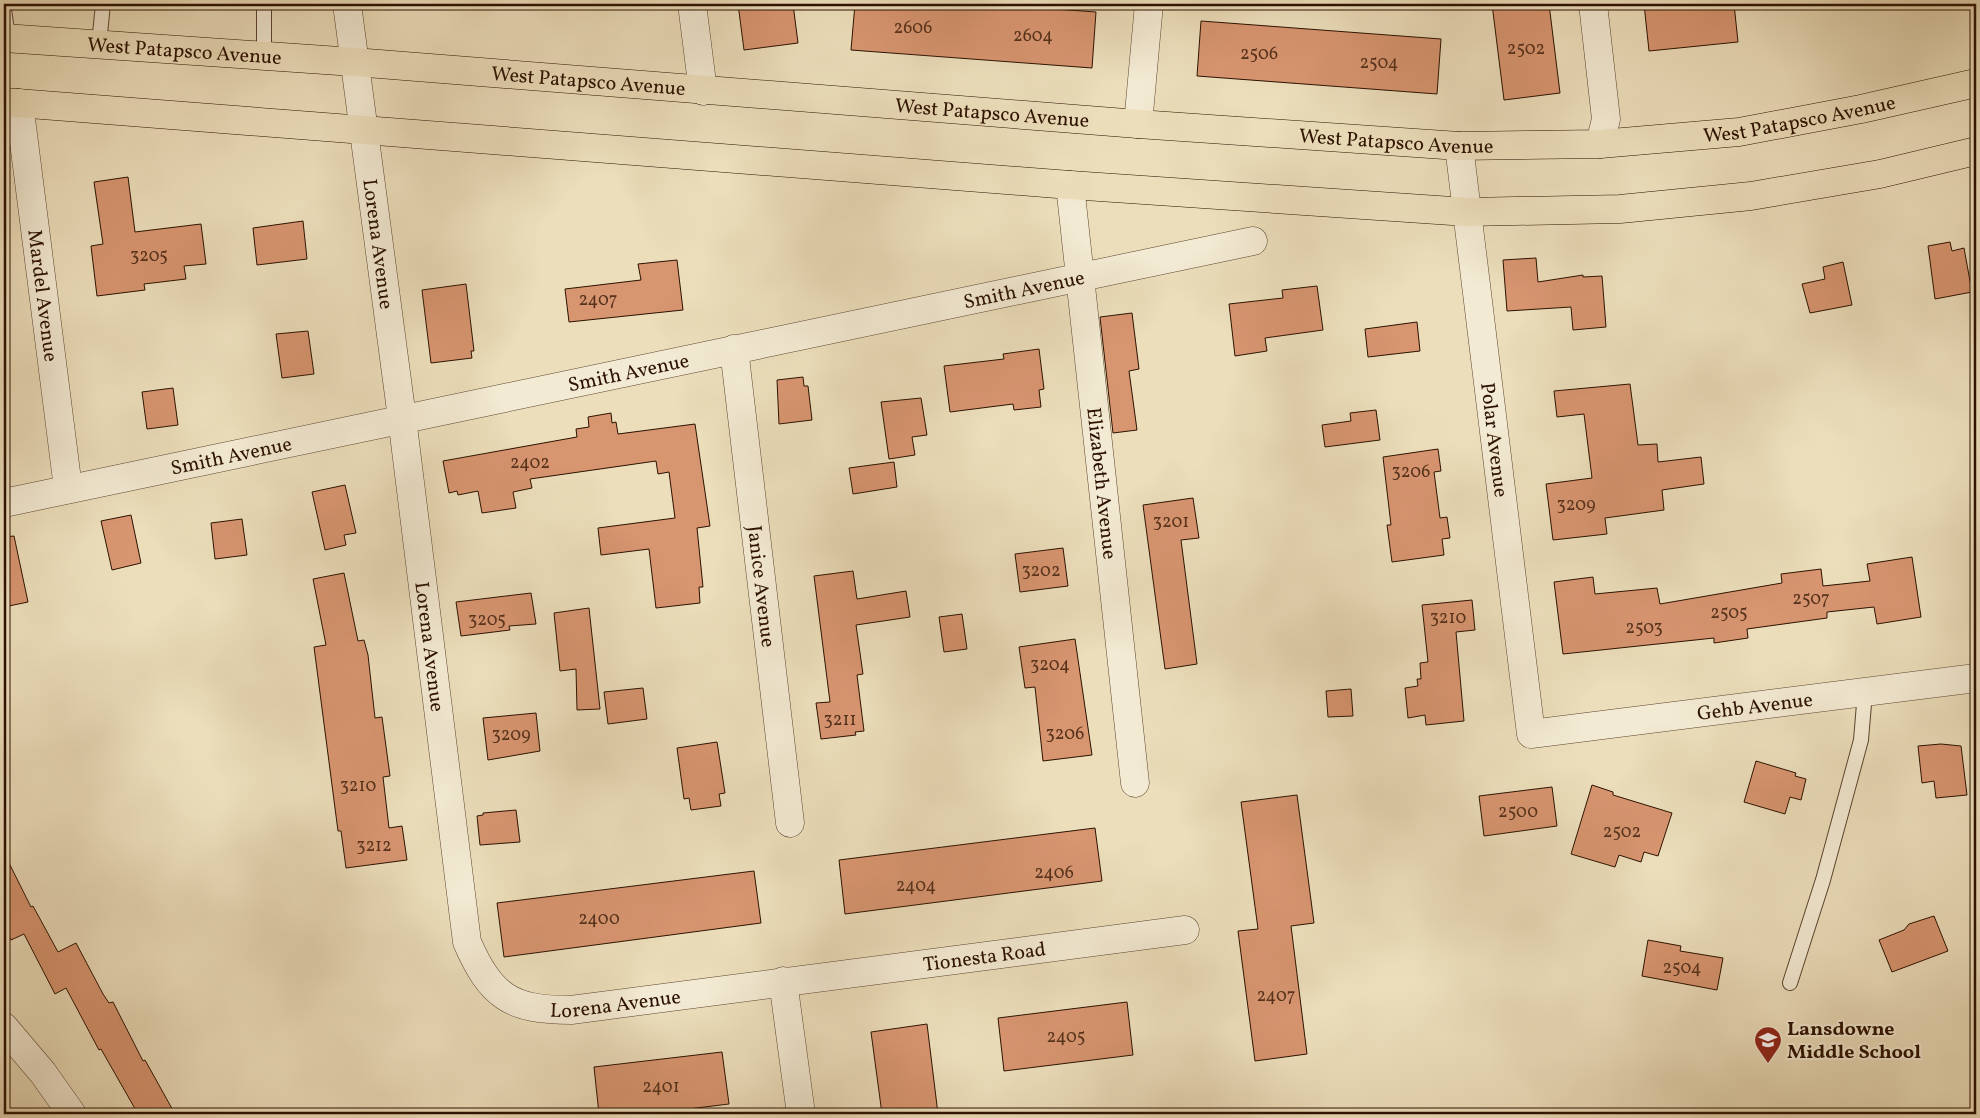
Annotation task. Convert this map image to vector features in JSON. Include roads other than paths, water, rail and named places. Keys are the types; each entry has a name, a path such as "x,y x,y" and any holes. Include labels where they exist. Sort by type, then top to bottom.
{"main road":[{"name":"West Patapsco Avenue","path":"6,38 354,62 703,91 1459,146 1600,144 1739,132 1861,109 1976,83"},
{"path":"11,102 1070,185 1467,212 1620,209 1751,196 1880,174 1976,151"}],"street":[{"name":"Lorena Avenue","path":"347,4 362,130 402,418 467,942 478,966 493,987 515,1003 538,1010 570,1010 783,982"},
{"path":"692,4 703,91"},
{"path":"1138,124 1149,4"},
{"path":"1593,4 1606,119 1600,144"},
{"name":"Mardel Avenue","path":"11,102 68,488"},
{"name":"Polar Avenue","path":"1459,146 1531,734"},
{"name":"Elizabeth Avenue","path":"1070,185 1135,783"},
{"name":"Smith Avenue","path":"4,503 68,488 1253,241"},
{"name":"Janice Avenue","path":"734,349 790,823"},
{"name":"Gehb Avenue","path":"1531,734 1976,678"},
{"name":"Tionesta Road","path":"783,982 1184,930"},
{"path":"783,982 801,1114"},
{"path":"4,1027 43,1073 72,1114"}],"lane":[{"path":"99,44 103,4"},
{"path":"264,4 264,56"},
{"path":"4,9 6,38"},
{"path":"1790,983 1823,880 1861,740 1865,692"}],"place":[{"name":"Lansdowne Middle School","path":"1768,1064"}]}
